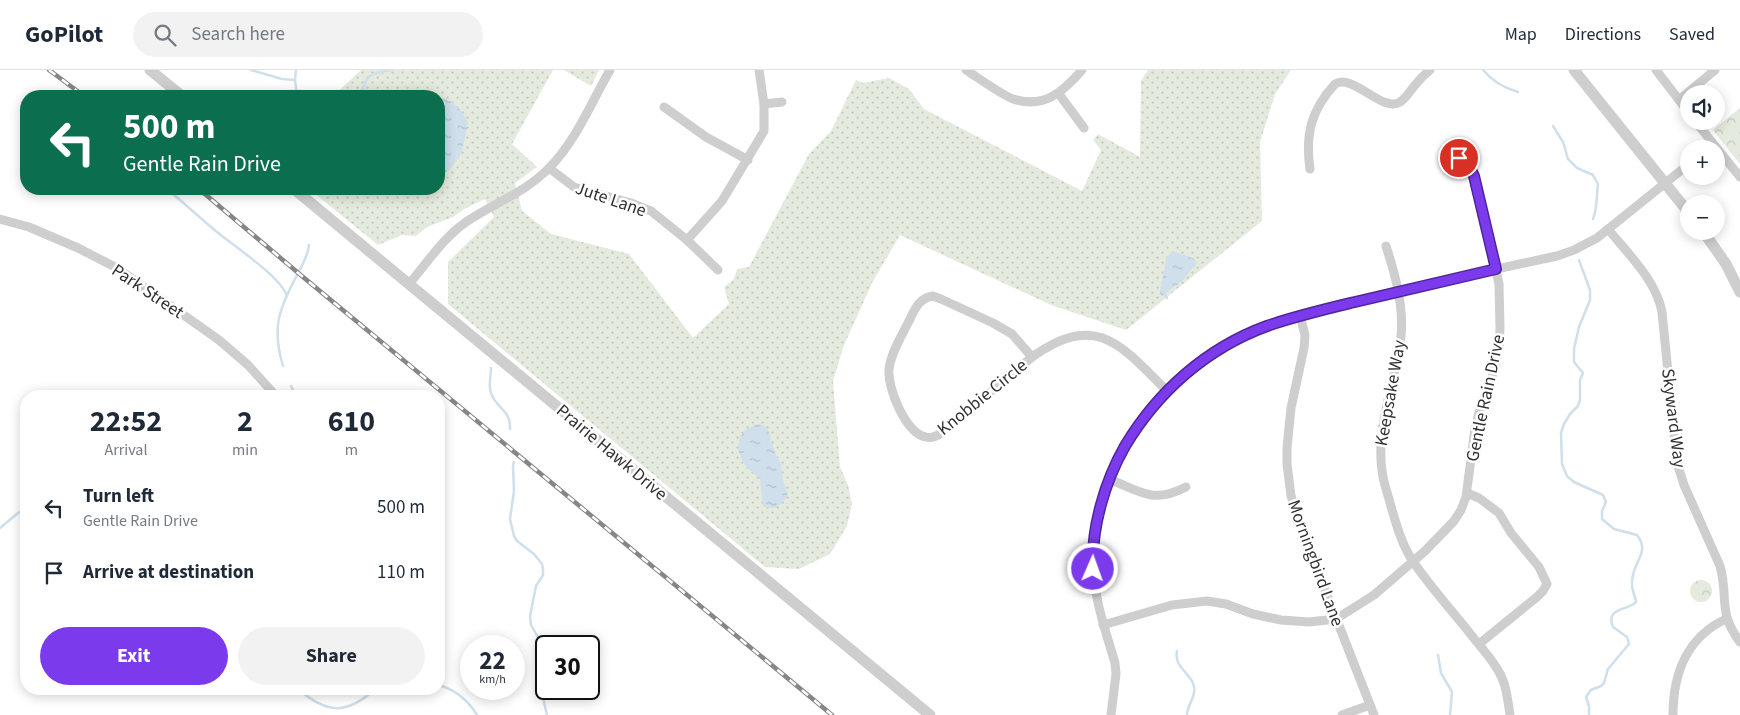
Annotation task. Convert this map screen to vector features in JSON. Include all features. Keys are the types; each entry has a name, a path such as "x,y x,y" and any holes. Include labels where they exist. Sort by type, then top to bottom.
{"street":[{"path":"150,70 175,90"},
{"path":"409,284 445,240 465,223 519,192 549,168 573,136 610,70"},
{"path":"687,240 722,201 764,131 764,104 759,70"},
{"path":"966,70 1012,99 1038,102 1058,94 1069,86 1082,70"},
{"path":"1310,170 1308,139 1311,123 1318,108 1335,84 1346,82 1383,101 1396,103 1402,101 1430,70"},
{"path":"1574,70 1680,202"},
{"path":"1656,70 1679,100 1715,70"},
{"path":"1058,94 1084,128"},
{"path":"764,104 782,102"},
{"path":"664,107 706,137 748,160"},
{"name":"Gentle Rain Drive","path":"1103,625 1172,606 1207,601 1226,604 1253,614 1281,620 1309,622 1336,619 1374,595 1413,562 1454,521 1461,510 1467,493 1475,428 1494,372 1499,347 1500,304 1496,269 1474,176 1471,170 1459,158"},
{"path":"1725,161 1740,177"},
{"name":"Jute Lane","path":"549,168 567,183 580,190 631,203 651,211 687,240 718,270"},
{"path":"1110,715 1116,674 1115,663 1095,594 1093,559 1095,535 1109,479 1115,465 1135,430 1154,404 1167,391 1200,362 1226,344 1268,326 1300,316 1397,292 1566,253 1589,242 1608,229 1680,171"},
{"name":"Prairie Hawk Drive","path":"301,195 930,715"},
{"name":"Park Street","path":"0,219 28,227 78,248 117,268 219,340 248,365 271,390"},
{"name":"Skyward Way","path":"1608,229 1650,283 1660,305 1677,463 1684,485 1720,566 1723,578 1723,603 1726,619 1740,642"},
{"path":"1709,240 1726,264 1740,292"},
{"name":"Keepsake Way","path":"1386,246 1393,268 1400,307 1401,334 1382,427 1380,450 1381,469 1385,487 1406,550 1413,562 1479,644 1501,676 1505,686 1510,715"},
{"name":"Knobbie Circle","path":"926,297 941,298 993,323 1012,334 1032,357 944,431 932,438 921,436 916,432 900,412 891,391 889,370 892,358 917,306 926,297"},
{"name":"Morningbird Lane","path":"1300,316 1304,335 1304,348 1288,430 1287,464 1291,496 1302,531 1374,715"},
{"path":"1032,357 1048,346 1074,336 1087,335 1103,338 1128,352 1167,391"},
{"path":"1109,479 1153,496 1174,493 1186,486"},
{"path":"1467,493 1479,498 1499,513 1539,567 1547,584 1537,598 1479,644"},
{"path":"1673,715 1677,677 1689,651 1704,632 1726,619"},
{"path":"1342,715 1370,705"}],"green space":[{"path":"361,70 553,70 512,144 537,167 515,183 522,211 551,234 629,254 693,338 729,304 724,287 734,279 737,269 749,267 809,154 831,131 856,80 863,83 889,78 909,89 924,109 1082,191 1101,150 1093,140 1098,134 1140,157 1141,81 1148,70 1291,70 1275,94 1260,142 1262,221 1126,330 1051,305 900,235 873,281 844,345 833,381 840,467 848,485 852,504 847,526 830,554 799,569 765,567 448,304 448,262 494,217 485,199 453,217 427,227 416,236 402,235 378,245 316,195 445,195 445,90 339,90"},
{"path":"564,70 599,70 591,86"},
{"path":"1740,108 1740,164 1725,145 1725,140 1721,140 1713,130 1725,130 1725,120"},
{"path":"1701,580 1709,583 1712,591 1709,599 1701,602 1693,599 1690,591 1693,583"}],"water":[{"path":"445,99 449,100 460,109 468,122 460,154 445,174"},
{"path":"1173,251 1193,258 1197,263 1182,281 1162,296 1160,290 1167,257"},
{"path":"758,424 765,426 769,432 775,453 781,464 782,477 788,493 781,504 771,508 763,506 760,479 745,465 739,453 738,446 741,435 745,430"}],"waterway":[{"path":"251,70 282,79 295,80"},
{"path":"296,70 296,90"},
{"path":"362,90 370,76 391,70"},
{"path":"1483,70 1499,84 1518,92"},
{"path":"1553,126 1563,142 1568,159 1577,168 1593,175 1598,184 1593,219"},
{"path":"174,195 267,271 283,288 287,296"},
{"path":"283,366 278,341 281,310 306,258 309,245"},
{"path":"1579,260 1590,290 1590,300 1579,327 1574,349 1574,362 1583,373 1580,380 1580,400 1578,406 1570,414 1561,433 1562,464 1567,476 1574,482 1603,495 1606,502 1602,511 1602,519 1614,529 1637,535 1642,547 1642,553 1632,582 1636,602 1618,610 1612,616 1611,621 1613,627 1627,637 1629,644 1608,669 1604,683 1591,690 1586,697 1589,715"},
{"path":"491,368 490,390 496,403 506,413 510,422 510,429"},
{"path":"291,386 293,390"},
{"path":"514,462 514,491 510,519 514,536 517,541 534,554 542,564 543,569 543,575 536,586 530,616 531,625 539,639 543,664 541,689 547,715"},
{"path":"0,528 20,512"},
{"path":"1177,651 1179,665 1191,679 1194,688 1187,715"},
{"path":"1438,655 1441,673 1452,692 1450,715"},
{"path":"445,688 461,696 477,715"},
{"path":"306,695 318,703 337,708 346,707 368,695"}],"railway":[{"path":"49,70 76,90"},
{"path":"206,195 439,390"},
{"path":"445,395 832,715"}],"route":[{"path":"1093,569 1095,535 1105,493 1115,465 1135,430 1154,404 1181,377 1200,362 1226,344 1268,326 1316,312 1496,269 1474,176 1471,170 1459,158"}]}
